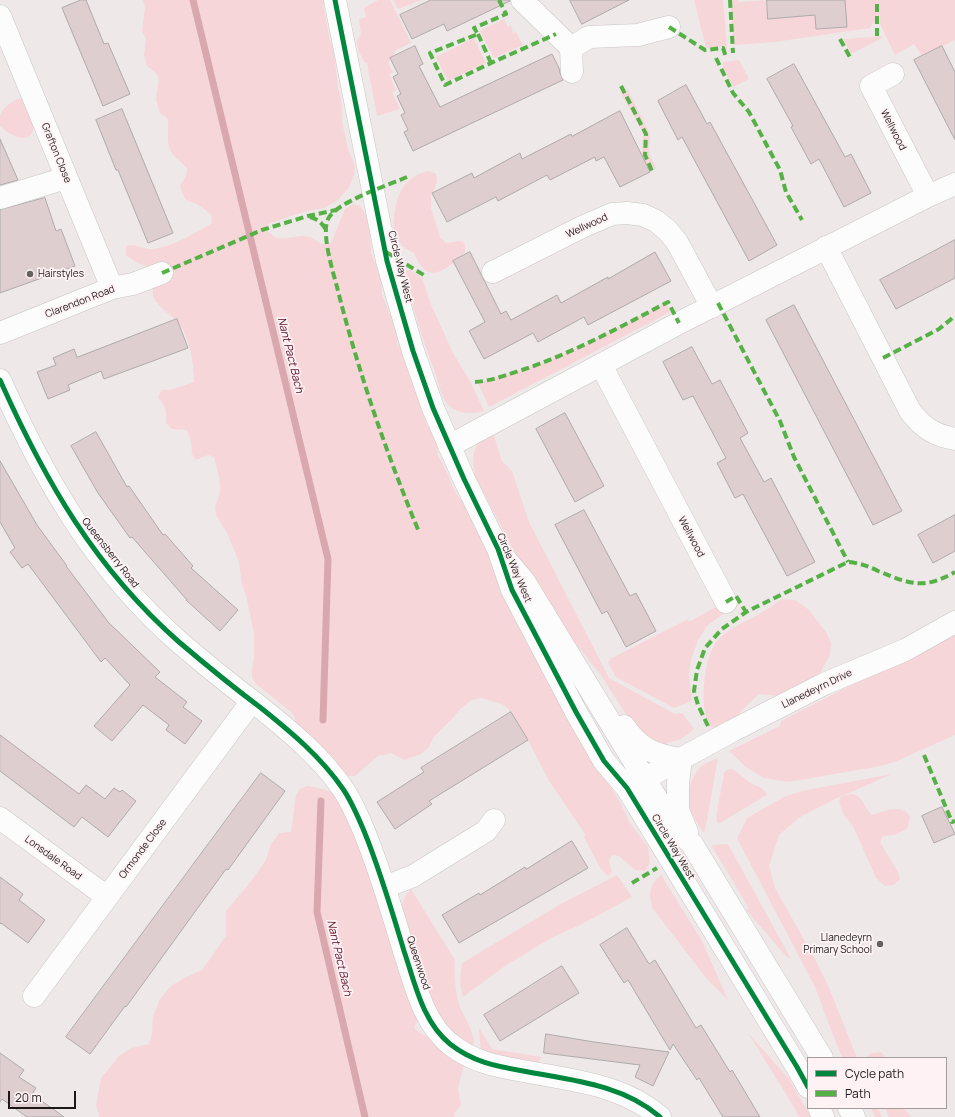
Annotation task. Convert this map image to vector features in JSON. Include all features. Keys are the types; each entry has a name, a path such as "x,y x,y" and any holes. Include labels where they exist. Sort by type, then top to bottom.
{"street":[{"path":"522,0 580,43 638,35 668,27"},
{"name":"Circle Way West","path":"338,1 387,261 413,351 433,408 449,446 498,549 512,590 576,712 604,761 636,783 674,827 692,844 821,1057"},
{"name":"Grafton Close","path":"0,16 112,288"},
{"path":"572,72 580,43"},
{"name":"Wellwood","path":"893,74 871,86 928,196"},
{"path":"0,198 66,178"},
{"path":"449,446 826,247 955,184"},
{"name":"Wellwood","path":"493,272 582,227 612,214 627,213 642,215 656,221 668,231 676,242 712,307"},
{"path":"826,247 910,411 919,422 931,432 943,437 955,439"},
{"name":"Clarendon Road","path":"0,333 112,288 133,284 162,273"},
{"name":"Wellwood","path":"601,365 726,602"},
{"name":"Queensberry Road","path":"0,380 20,425 40,464 73,519 107,567 153,618 205,665 252,702"},
{"name":"Circle Way West","path":"498,549 524,581 575,664 636,783 807,1086"},
{"name":"Llanedeyrn Drive","path":"636,783 824,684 904,650 955,622"},
{"path":"575,664 604,694 630,735 643,747 656,754 681,759 678,783 678,810 692,844"},
{"name":"Queenwood","path":"252,702 310,750 344,790 357,816 385,887 419,998 431,1021 448,1042 473,1059 484,1063 600,1086 617,1091 636,1100 660,1117"},
{"name":"Ormonde Close","path":"34,996 252,702"},
{"name":"Lonsdale Road","path":"0,818 107,897"},
{"path":"385,887 413,876 486,831 494,820"}],"shaded area":[{"path":"143,0 345,0 323,5 334,52 338,88 342,106 342,122 348,149 355,166 354,175 350,186 338,200 324,208 303,212 268,224 267,231 278,238 304,236 309,237 321,244 331,243 345,209 353,204 360,206 366,215 370,230 371,253 381,276 382,294 396,331 398,345 406,356 423,396 422,409 427,425 436,438 438,455 454,490 472,516 589,752 620,802 630,823 648,847 650,863 645,871 635,870 619,856 612,855 609,861 612,872 608,876 600,868 584,837 585,834 549,781 528,740 511,712 504,705 482,698 472,700 460,709 434,737 429,747 421,754 404,760 391,753 378,756 355,776 341,776 295,730 295,718 291,712 256,684 252,678 254,633 246,595 242,584 239,562 227,533 216,515 215,506 220,494 220,482 214,457 208,455 196,460 192,454 191,441 187,430 172,429 166,423 165,409 163,403 158,398 161,390 170,390 194,382 189,345 180,324 159,305 153,296 154,285 160,269 142,265 126,255 126,246 133,245 151,249 167,246 212,223 211,215 199,205 186,199 180,186 186,176 187,168 172,154 170,150 168,140 168,120 160,113 156,100 159,78 155,72 147,66 144,55 146,39 142,31 145,7"},
{"path":"378,0 390,0 411,43 396,50 388,63 393,72 389,74 396,90 392,92 400,109 377,116 367,63 365,63 358,50 357,41 361,34 359,19 366,17 364,8"},
{"path":"393,0 422,0 398,9"},
{"path":"694,0 723,0 727,49 725,50 724,46 706,48"},
{"path":"730,0 738,0 739,2 767,0 768,19 789,17 788,0 814,1 817,29 847,27 838,0 955,0 955,40 922,56 914,44 895,55 880,24 880,15 870,28 775,42 734,45"},
{"path":"504,19 508,27 511,25 513,33 516,32 523,45 494,58 480,31"},
{"path":"881,36 882,38 851,54 843,39"},
{"path":"474,38 486,63 448,81 436,57"},
{"path":"739,60 749,79 733,87 723,68 723,62"},
{"path":"628,90 650,134 649,153 656,168 650,172 642,156 643,133 621,93"},
{"path":"20,98 29,103 34,120 33,130 26,138 10,134 0,126 0,116 5,107"},
{"path":"429,171 436,174 437,182 431,196 431,208 440,237 446,243 461,241 465,244 465,252 445,269 432,273 425,270 419,264 414,253 399,242 395,235 393,226 397,202 403,188 413,177"},
{"path":"410,270 422,278 430,302 453,353 471,383 484,411 468,413 458,411 453,409 443,398 403,272"},
{"path":"666,302 670,312 489,407 478,383 544,362 584,345"},
{"path":"493,433 502,461 512,471 529,522 609,678 675,714 682,713 694,729 679,740 668,742 667,745 655,743 638,733 600,674 552,614 521,564 475,476 473,460 476,446 481,437"},
{"path":"734,597 736,604 707,626 698,640 691,660 689,676 692,701 674,708 616,677 608,662 610,659 688,619 689,622"},
{"path":"782,599 795,600 808,609 826,632 831,643 830,655 820,673 781,696 759,694 741,711 733,724 719,730 710,726 705,711 704,679 709,656 714,646 721,637 730,630"},
{"path":"955,632 955,735 897,761 881,766 788,782 764,778 747,768 729,751 780,726 781,721"},
{"path":"718,758 704,833 690,808 690,788 694,775 698,770 710,761"},
{"path":"728,769 735,771 752,784 762,788 767,794 720,823 717,822 718,806 724,773"},
{"path":"892,774 842,796 852,794 856,795 872,815 888,810 898,809 903,810 910,817 907,829 894,835 883,836 880,842 898,872 900,879 894,885 885,886 876,878 853,826 843,814 839,802 841,796 800,817 779,835 769,866 775,888 816,961 830,990 857,1057 842,1057 815,987 737,838 747,818 784,797 802,791"},
{"path":"307,786 339,793 355,830 396,963 402,974 418,1020 414,1028 433,1040 464,1065 458,1088 461,1105 455,1112 454,1117 100,1117 96,1105 101,1078 119,1056 132,1048 149,1044 152,1034 153,1017 160,999 171,986 202,970 226,936 226,911 252,880 266,860 271,844 279,833 291,832 296,795 300,789"},
{"path":"728,844 791,959 786,956 746,910 749,908 711,845"},
{"path":"617,875 632,897 582,924 551,938 505,966 463,997 460,980 462,963 559,905"},
{"path":"661,875 702,941 728,1000 707,979 653,909 650,899 651,890 654,883"},
{"path":"411,889 455,960 457,995 460,1007 472,1032 474,1048 461,1042 434,1013 402,905 405,897"},
{"path":"480,1029 492,1049 541,1057 539,1062 536,1064 481,1052"},
{"path":"748,1033 789,1079 811,1117 799,1117"},
{"path":"881,1052 885,1057 866,1057 871,1053"},
{"path":"871,1109 878,1109 882,1117 875,1117"},
{"path":"885,1109 905,1109 911,1117 889,1117"}],"building":[{"path":"81,0 86,0 104,44 108,43 130,94 103,106 62,8"},
{"path":"431,0 510,1 447,31 444,24 412,39 400,15"},
{"path":"570,0 629,0 582,24"},
{"path":"767,0 845,0 847,27 816,29 815,15 768,19"},
{"path":"415,46 423,64 419,66 440,107 552,54 563,80 413,151 404,132 408,130 401,115 405,113 397,96 401,94 393,77 398,74 390,58"},
{"path":"942,46 955,72 955,140 914,60"},
{"path":"794,64 845,157 851,154 871,193 844,207 819,159 811,164 791,127 793,126 767,79"},
{"path":"686,85 707,124 710,122 777,245 749,261 682,137 678,140 658,101"},
{"path":"122,109 173,233 148,243 96,120"},
{"path":"620,111 650,172 620,187 604,157 596,161 595,157 550,180 547,175 498,201 496,197 447,222 432,193 472,173 474,178 520,153 522,159 571,134 572,136"},
{"path":"0,139 18,180 0,185"},
{"path":"45,198 56,231 61,229 75,266 0,293 0,210"},
{"path":"955,240 955,278 896,309 880,280"},
{"path":"470,252 501,314 506,311 511,320 557,295 561,303 608,277 608,279 655,252 671,281 588,325 584,317 538,342 533,333 484,359 469,331 485,322 453,261"},
{"path":"794,305 902,511 873,525 766,320"},
{"path":"177,319 188,348 104,379 101,371 68,385 70,390 48,399 37,372 56,365 53,358 74,349 77,357"},
{"path":"692,347 712,384 720,380 748,433 740,438 764,482 771,478 815,562 787,576 743,494 735,498 717,463 726,458 693,396 683,400 663,362"},
{"path":"565,413 604,486 575,502 536,429"},
{"path":"96,432 127,487 129,486 163,535 165,534 193,566 191,568 238,610 220,631 186,600 132,537 130,538 98,493 71,446"},
{"path":"0,461 37,525 109,623 160,672 155,677 187,702 183,707 202,721 185,744 166,730 169,725 143,705 112,741 94,726 130,685 105,658 101,662 28,564 22,568 10,552 15,548 0,522"},
{"path":"584,510 630,596 636,593 656,631 626,647 607,611 602,614 555,525"},
{"path":"955,515 955,551 933,563 918,535"},
{"path":"511,712 528,740 429,801 432,804 395,829 377,802 424,772 421,768"},
{"path":"0,735 79,794 86,785 105,799 114,788 120,792 122,790 136,801 108,837 82,817 74,827 0,771"},
{"path":"261,773 285,791 228,870 226,869 90,1054 66,1037"},
{"path":"942,807 955,834 934,843 922,816"},
{"path":"572,841 588,868 459,943 442,915 479,893 480,895 525,867 526,869"},
{"path":"0,877 23,894 19,900 45,920 28,943 1,923 0,924"},
{"path":"627,928 649,964 655,960 696,1028 701,1025 730,1072 732,1070 760,1117 723,1117 699,1078 697,1080 673,1044 670,1050 628,980 624,983 600,945"},
{"path":"562,966 579,993 500,1041 484,1015"},
{"path":"546,1034 669,1052 653,1086 635,1077 640,1065 544,1053"},
{"path":"0,1053 24,1070 19,1077 36,1088 32,1094 64,1117 27,1117 2,1099 0,1102"}],"waterway":[{"name":"Nant Pact Bach","path":"193,0 328,559 323,720"},
{"name":"Nant Pact Bach","path":"321,801 317,912 365,1117"}],"marked path":[{"path":"499,0 506,14 474,28 478,34 430,53 445,85 556,34"},
{"path":"730,0 733,53"},
{"path":"877,0 877,36"},
{"path":"669,27 705,50 723,48 726,57"},
{"path":"478,34 491,63"},
{"path":"840,39 851,59"},
{"path":"716,58 733,93 749,112 780,170 786,192 802,220"},
{"path":"621,86 646,134 645,155 652,171"},
{"path":"407,177 341,206 328,219 326,233 328,253 363,380 395,472 419,532"},
{"path":"162,273 262,230 308,216 336,210"},
{"path":"310,217 320,222 326,230"},
{"path":"386,252 427,277"},
{"path":"475,382 504,376 560,356 668,302 679,323"},
{"path":"718,303 780,421 794,457 848,562"},
{"path":"883,358 939,329 955,316"},
{"path":"708,726 698,705 694,691 697,670 705,648 722,629 746,612 848,562 863,565 899,579 916,583 934,581 955,572"},
{"path":"726,602 736,596 746,612"},
{"path":"924,755 952,822 955,821"},
{"path":"632,883 657,868"}],"cycle path":[{"path":"335,0 387,261 413,351 433,408 464,479 498,549 512,590 576,712 604,761 627,788 807,1085"},
{"path":"0,380 17,417 54,488 97,553 122,584 149,614 179,642 272,717 305,746 325,766 343,789 364,831 386,891 421,1001 426,1013 440,1035 450,1044 476,1059 503,1067 577,1081 612,1090 629,1097 660,1117"}],"place":[{"name":"Hairstyles","path":"30,274"},
{"name":"Llanedeyrn Primary School","path":"880,944"}]}
